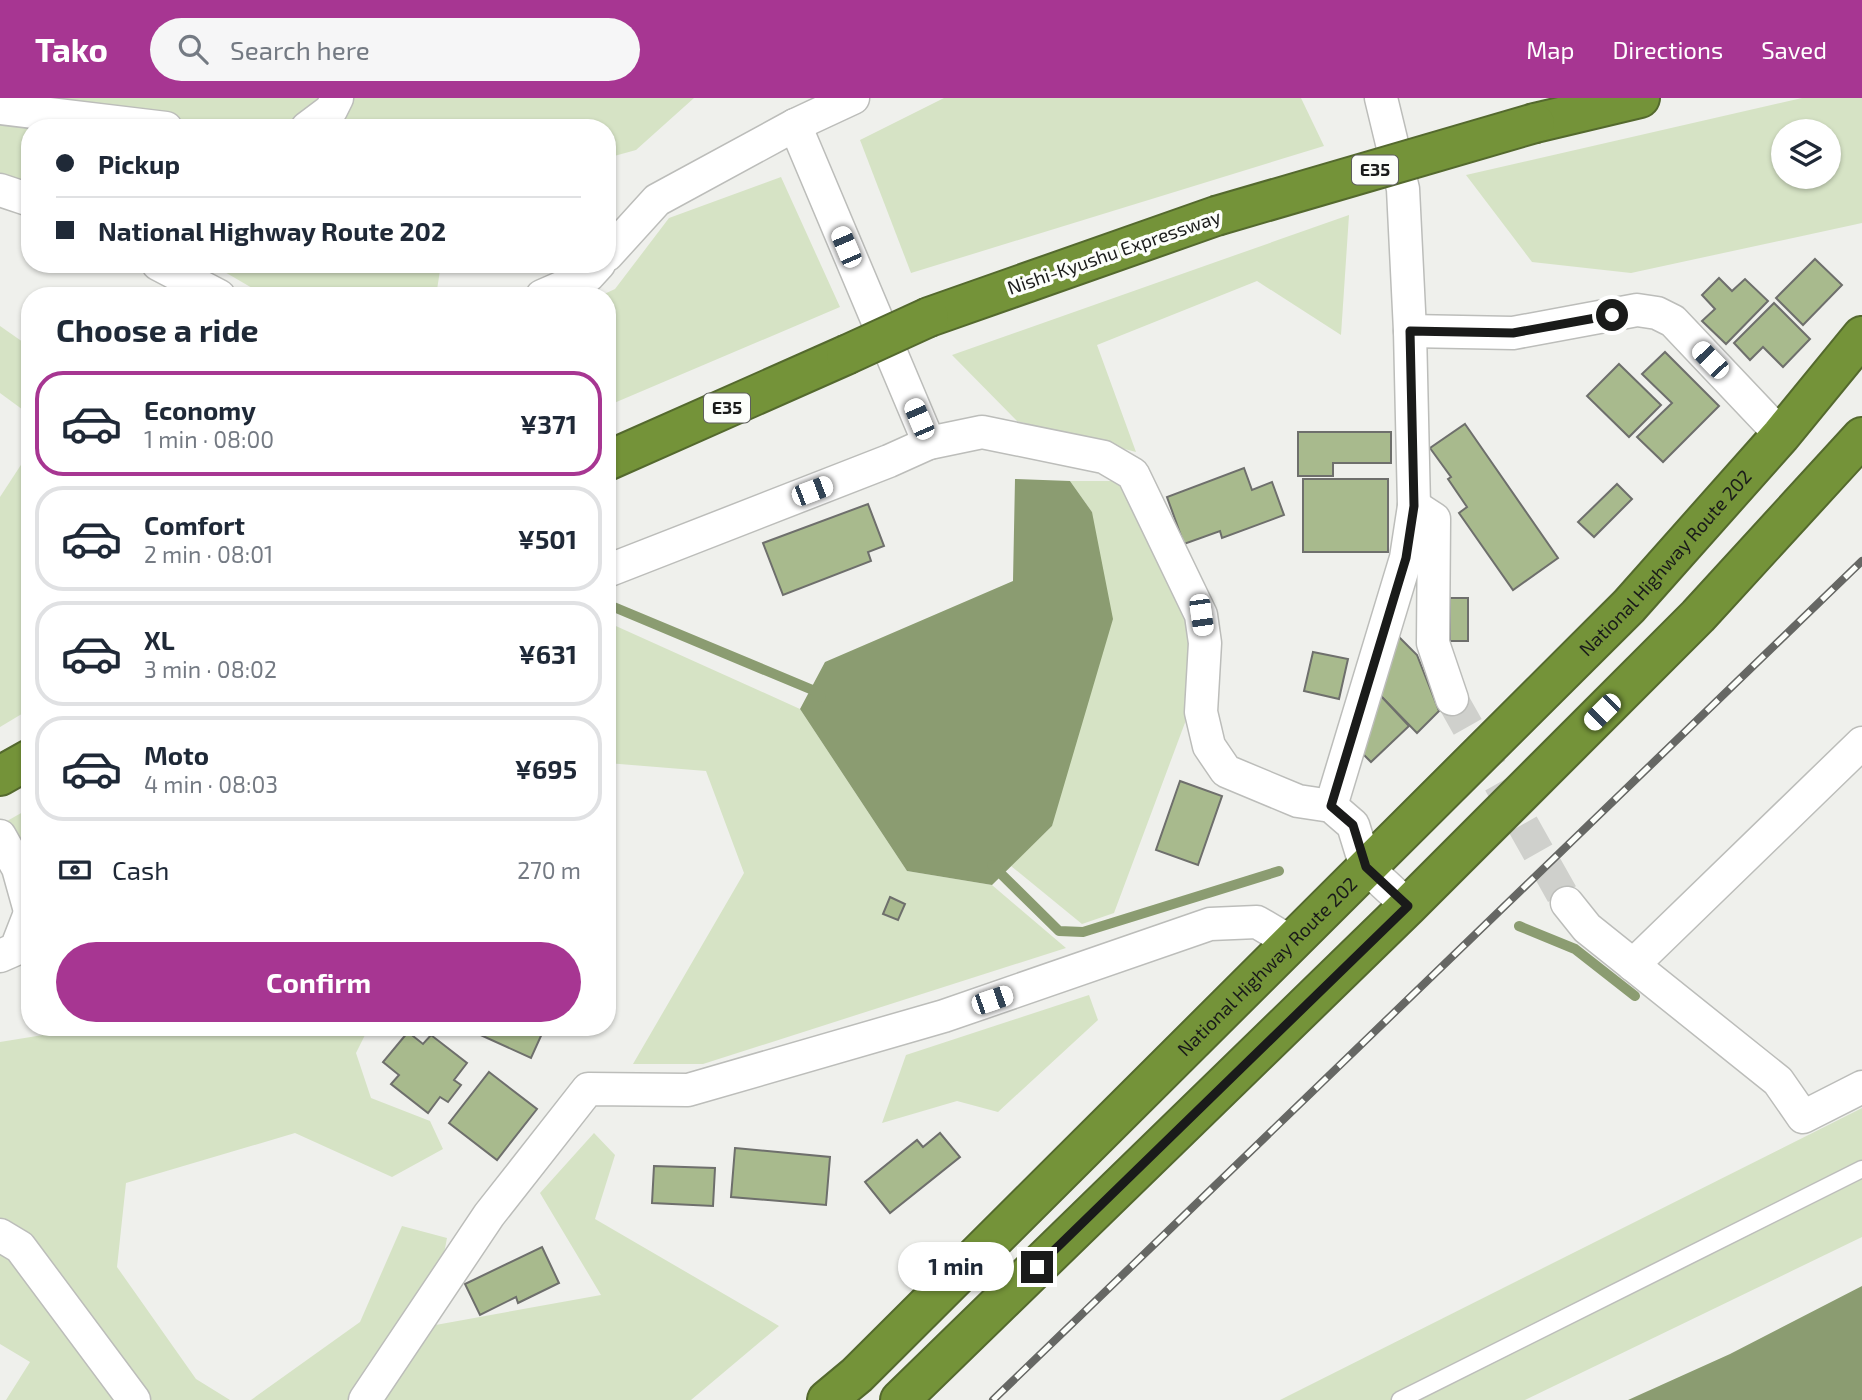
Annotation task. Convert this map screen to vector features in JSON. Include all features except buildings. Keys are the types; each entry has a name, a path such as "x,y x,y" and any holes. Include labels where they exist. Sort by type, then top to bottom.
{"highway":[{"name":"Nishi-Kyushu Expressway","path":"616,457 929,317 1216,216 1535,123 1640,98"},
{"name":"National Highway Route 202","path":"827,1400 857,1375 1629,606 1781,435 1862,335"},
{"path":"900,1400 1408,906 1698,616 1862,437"},
{"path":"0,776 21,764"}],"street":[{"path":"319,119 331,110 337,98"},
{"path":"616,245 657,200 794,125 853,98"},
{"path":"1331,806 1406,558 1414,506 1403,189 1381,98"},
{"path":"0,108 91,119"},
{"path":"794,125 929,443"},
{"path":"0,190 21,197"},
{"path":"175,273 202,287"},
{"path":"563,287 591,273"},
{"path":"1410,331 1513,333 1637,310 1657,313 1673,321 1781,435"},
{"path":"616,567 929,443 982,432 1104,457 1133,474 1201,615 1205,643 1200,712 1209,746 1226,771 1298,801 1331,806 1353,825 1366,867 1408,906"},
{"path":"1414,506 1434,519 1433,643 1452,699"},
{"path":"1633,965 1862,743"},
{"path":"0,836 18,868 21,879"},
{"path":"1567,903 1587,928 1778,1080 1803,1117 1862,1087"},
{"path":"365,1400 489,1215 588,1089 688,1090 944,1016 1210,925 1257,922 1292,942"},
{"path":"0,956 16,949 21,936"},
{"path":"0,1236 20,1247 134,1400"}],"lane":[{"path":"1400,1400 1862,1169"}],"shaded area":[{"path":"0,98 694,98 636,150 616,156 616,119 21,119 21,187 0,179"},
{"path":"944,98 1301,98 1324,146 911,273 860,140"},
{"path":"1802,98 1862,98 1862,223 1631,273 1532,262 1466,175"},
{"path":"781,177 840,307 616,402 616,288 669,218"},
{"path":"1349,215 1341,335 1257,281 1097,345 1136,452 1017,421 952,355"},
{"path":"226,273 440,273 437,287 251,287"},
{"path":"0,326 21,341 21,408 0,393"},
{"path":"21,465 21,714 0,727 0,497"},
{"path":"1015,479 1070,481 1092,512 1113,619 1052,826 992,885 907,871 800,709 825,662 1013,581"},
{"path":"1070,481 1118,481 1193,629 1186,720 1114,913 1082,924 1011,866 1052,826 1092,512"},
{"path":"616,626 800,709 907,871 992,885 1066,948 703,1064 633,1064 744,873 706,771 616,764"},
{"path":"21,813 21,858 0,867 0,825"},
{"path":"1089,995 1098,1020 998,1112 957,1101 882,1123 906,1055"},
{"path":"37,1036 364,1036 356,1053 371,1098 430,1121 443,1149 392,1177 295,1133 126,1183 117,1267 196,1379 230,1400 6,1400 30,1362 0,1344 0,1042"},
{"path":"1862,1108 1862,1237 1525,1400 1280,1400"},
{"path":"594,1133 615,1155 595,1219 779,1326 691,1400 251,1400 360,1322 402,1226 447,1238 430,1326 601,1295 540,1193"},
{"path":"1862,1286 1862,1400 1628,1400 1730,1354"}],"waterway":[{"path":"616,608 815,691 821,697"},
{"path":"992,865 1059,931 1083,932 1279,871"},
{"path":"1519,926 1575,949 1635,996"}],"tunnel":[{"path":"1452,699 1567,903"}],"railway":[{"path":"993,1400 1862,561"}],"route":[{"path":"1037,1267 1408,906 1366,867 1353,825 1331,806 1406,558 1414,506 1410,331 1513,333 1612,315"}]}
